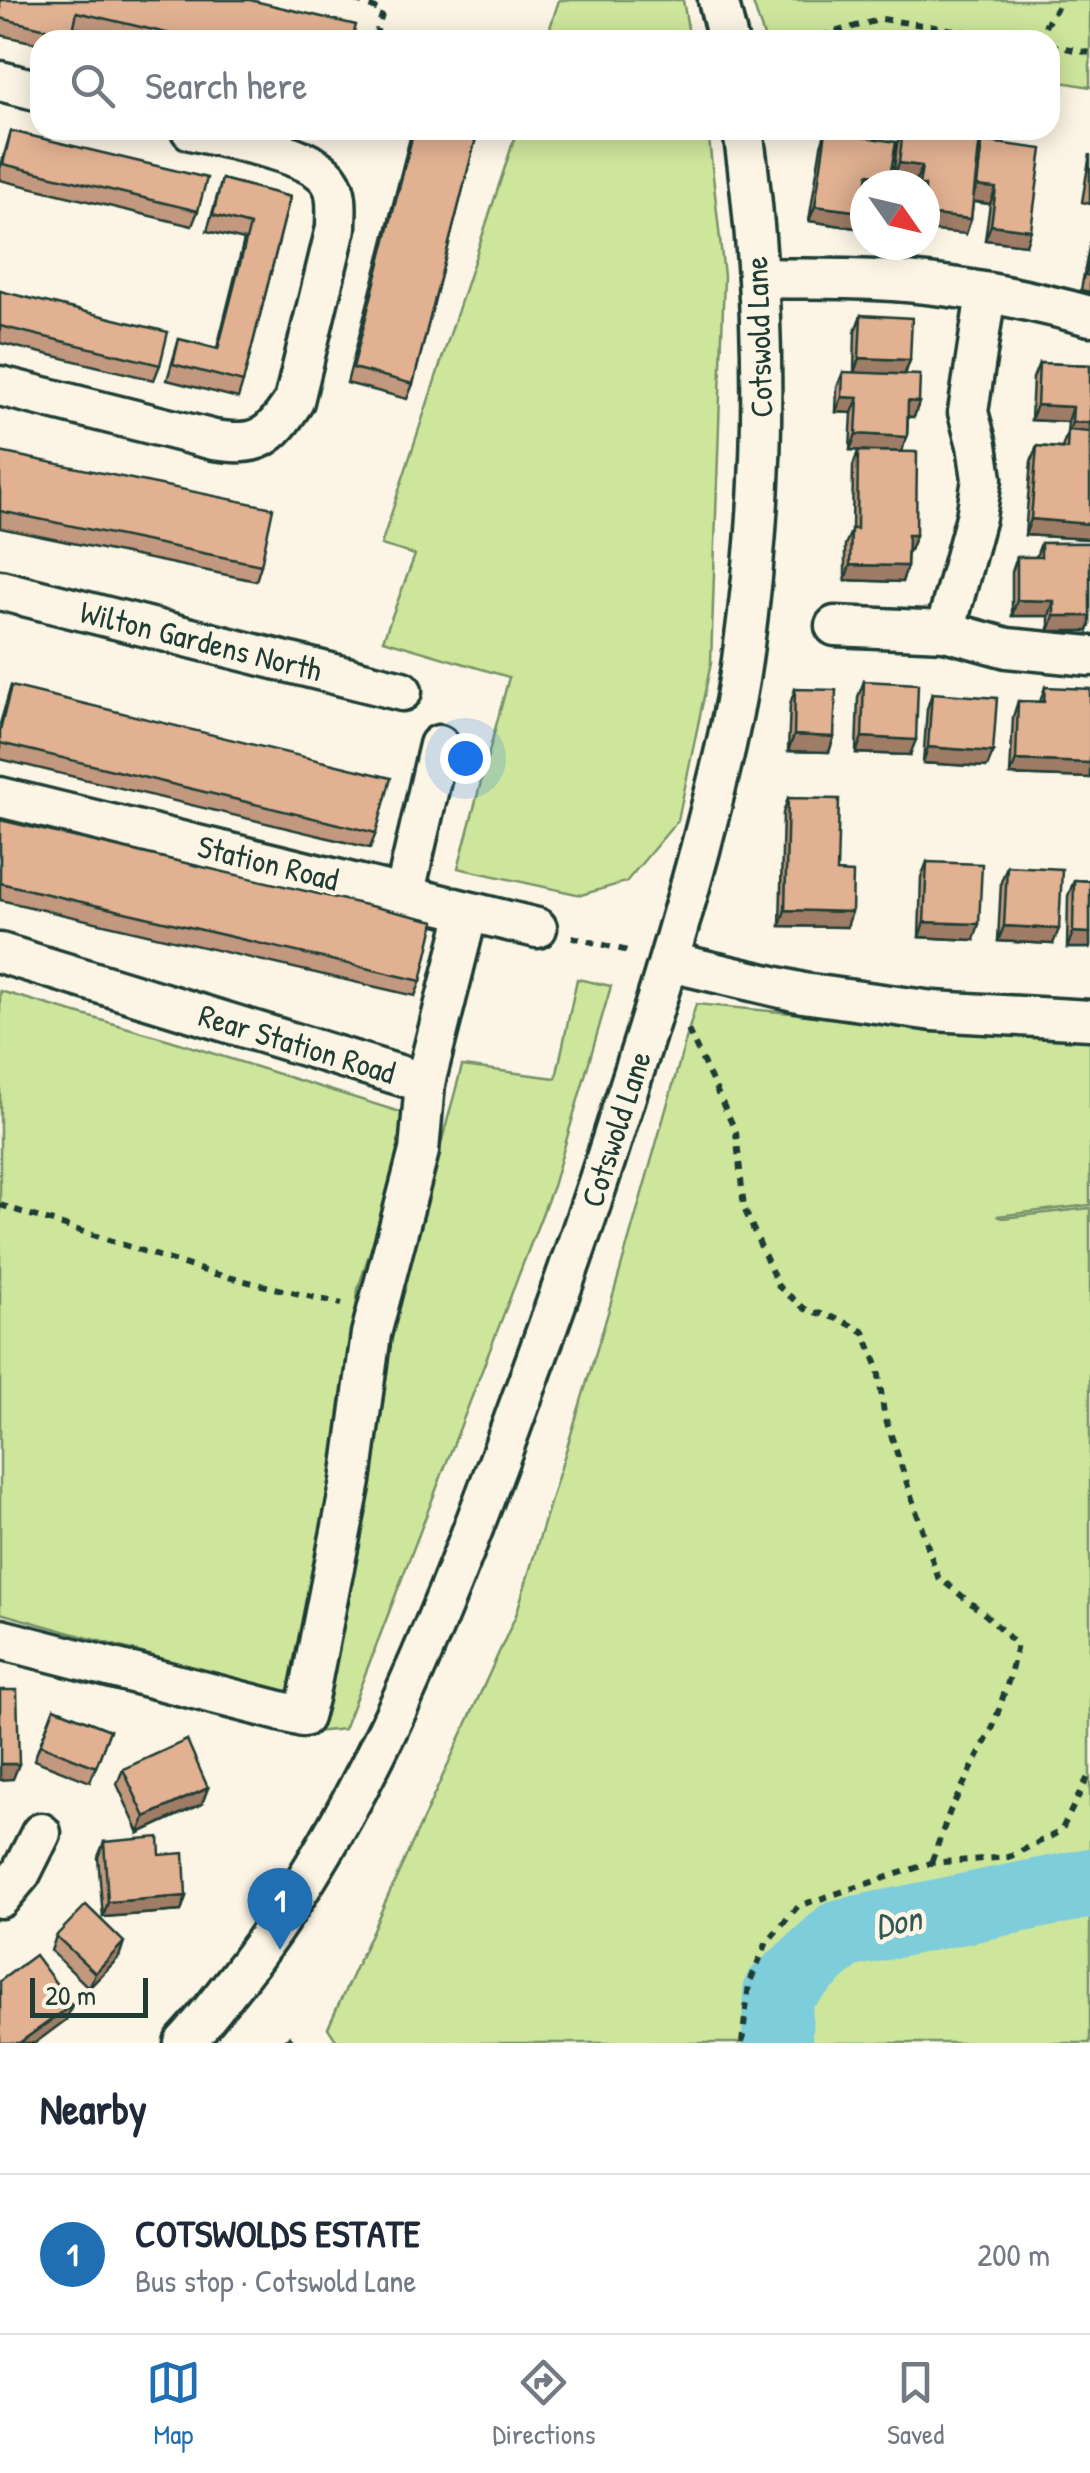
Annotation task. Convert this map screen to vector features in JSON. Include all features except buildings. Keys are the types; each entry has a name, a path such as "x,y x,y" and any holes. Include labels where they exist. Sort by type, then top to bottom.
{"street":[{"path":"718,0 726,30"},
{"path":"0,81 30,88"},
{"path":"0,386 239,444 262,438 280,423 294,400 336,228 336,202 331,182 314,165 231,140"},
{"name":"Cotswold Lane","path":"184,2043 264,1944 319,1862 421,1657 576,1254 667,970 726,750 742,665 755,557 762,447 761,318 744,140"},
{"path":"758,278 876,280 940,286 1043,303 1090,316"},
{"path":"945,631 982,479 968,412 986,293"},
{"name":"Wilton Gardens North","path":"0,590 402,691"},
{"path":"836,626 945,631 1007,648 1090,656"},
{"path":"404,896 439,745"},
{"name":"Station Road","path":"0,797 537,928"},
{"name":"Rear Station Road","path":"0,953 425,1084 468,912"},
{"path":"667,970 915,1009 1090,1020"},
{"path":"0,1639 303,1717 351,1481 371,1334 418,1151 425,1084"},
{"path":"0,1898 22,1872 41,1833"}],"path":[{"path":"354,0 383,12 377,30"},
{"path":"1042,30 1062,0"},
{"path":"842,30 882,19 955,30"},
{"path":"1060,47 1090,53"},
{"path":"537,928 667,970 736,1132 744,1208 778,1286 804,1309 864,1332 878,1368 888,1430 938,1577 988,1616 1016,1646 1010,1679 992,1727 950,1811 932,1863"},
{"path":"0,1205 211,1273 377,1312"},
{"path":"742,2043 750,1984 761,1956 767,1942 798,1906 932,1863 1009,1857 1060,1832 1090,1774"}],"green space":[{"path":"559,0 683,0 688,30 549,30"},
{"path":"752,0 1090,0 1090,87 1060,82 1060,30 762,30"},
{"path":"514,140 709,140 724,276 711,663 678,820 626,882 581,895 458,868 509,677 383,640 415,555 381,545"},
{"path":"577,979 611,986 553,1186 344,1729 313,1732 391,1330 462,1066 556,1078"},
{"path":"0,991 413,1116 358,1289 341,1475 288,1694 0,1613"},
{"path":"696,1004 1090,1041 1090,1205 997,1216 1090,1208 1090,1867 961,1887 848,1916 790,1943 761,1987 755,2043 338,2043 328,2028 516,1615"},
{"path":"1090,1910 1090,2043 800,2043 805,1998 861,1949"}],"waterway":[{"name":"Don","path":"777,2043 778,1992 841,1934 1090,1883"}],"place":[{"name":"COTSWOLDS ESTATE","path":"280,1950"}]}
